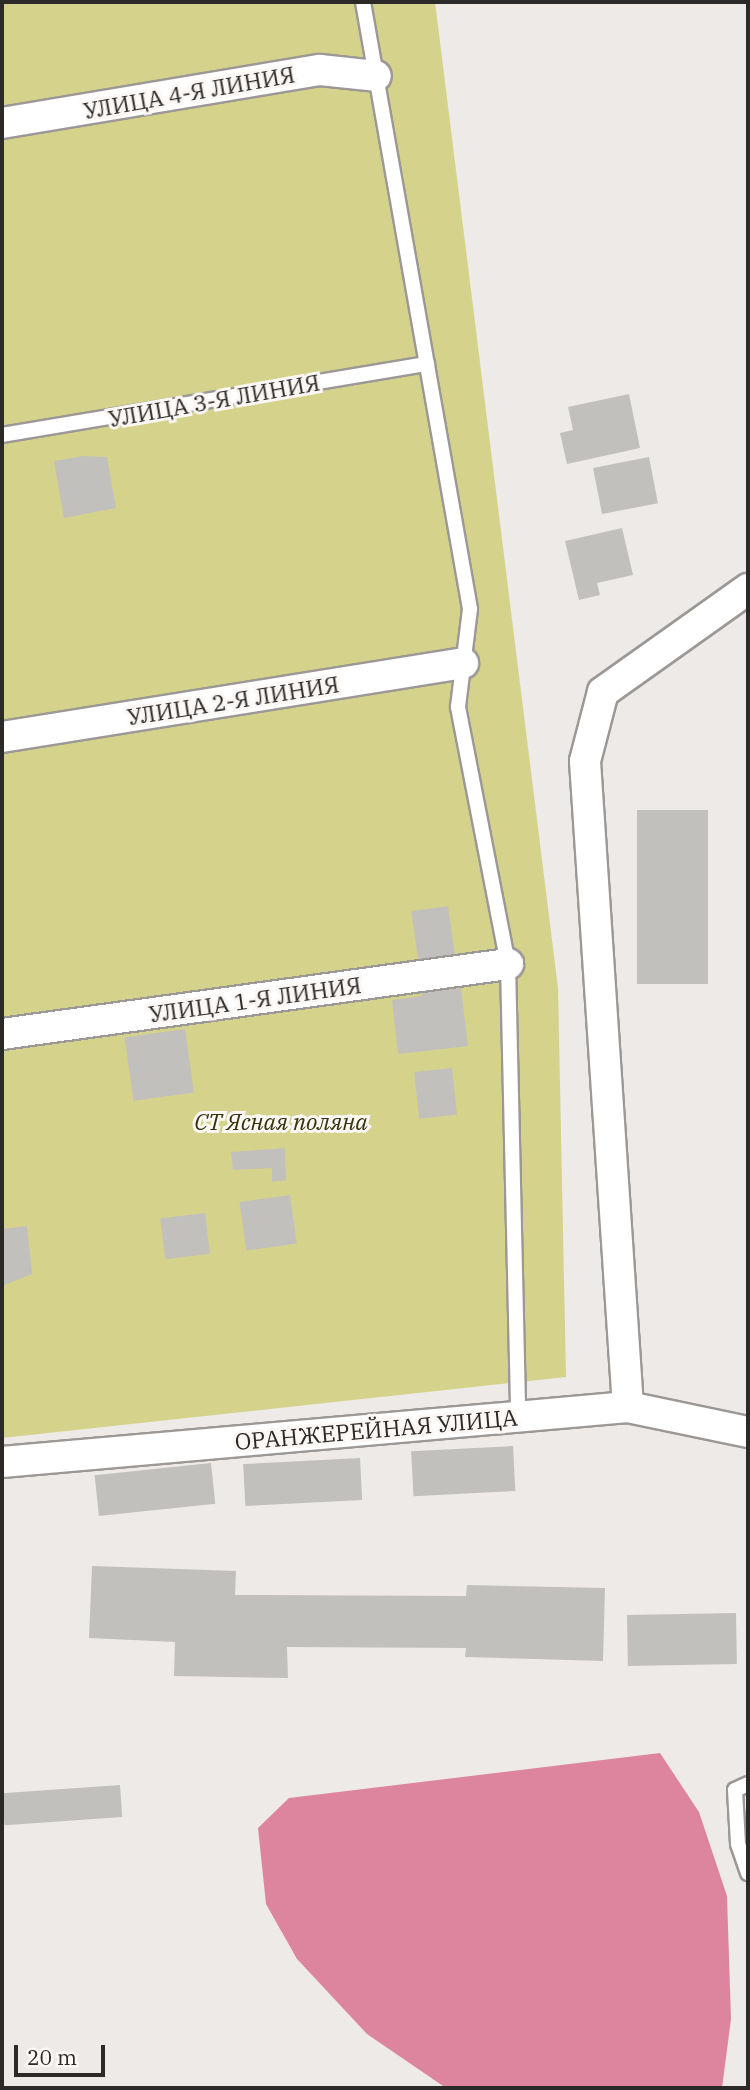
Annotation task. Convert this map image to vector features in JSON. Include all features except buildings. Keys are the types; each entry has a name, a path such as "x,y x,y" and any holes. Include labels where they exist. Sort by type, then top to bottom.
{"street":[{"name":"УЛИЦА 4-Я ЛИНИЯ","path":"2,123 320,70 376,76"},
{"path":"628,1407 585,761 603,692 748,589"},
{"name":"УЛИЦА 2-Я ЛИНИЯ","path":"2,737 463,663"},
{"name":"УЛИЦА 1-Я ЛИНИЯ","path":"2,1034 508,964"},
{"name":"ОРАНЖЕРЕЙНАЯ УЛИЦА","path":"2,1462 628,1407 748,1432"}],"lane":[{"path":"363,2 470,609 458,708 508,964 518,1416"},
{"name":"УЛИЦА 3-Я ЛИНИЯ","path":"2,436 427,364"},
{"path":"748,1783 735,1790 738,1844 748,1873"}],"green space":[{"name":"СТ Ясная поляна","path":"2,2 435,2 558,988 566,1377 2,1438"}],"shaded area":[{"path":"660,1753 699,1812 727,1896 731,2019 722,2088 446,2088 367,2034 297,1959 266,1904 258,1828 289,1798"}]}
